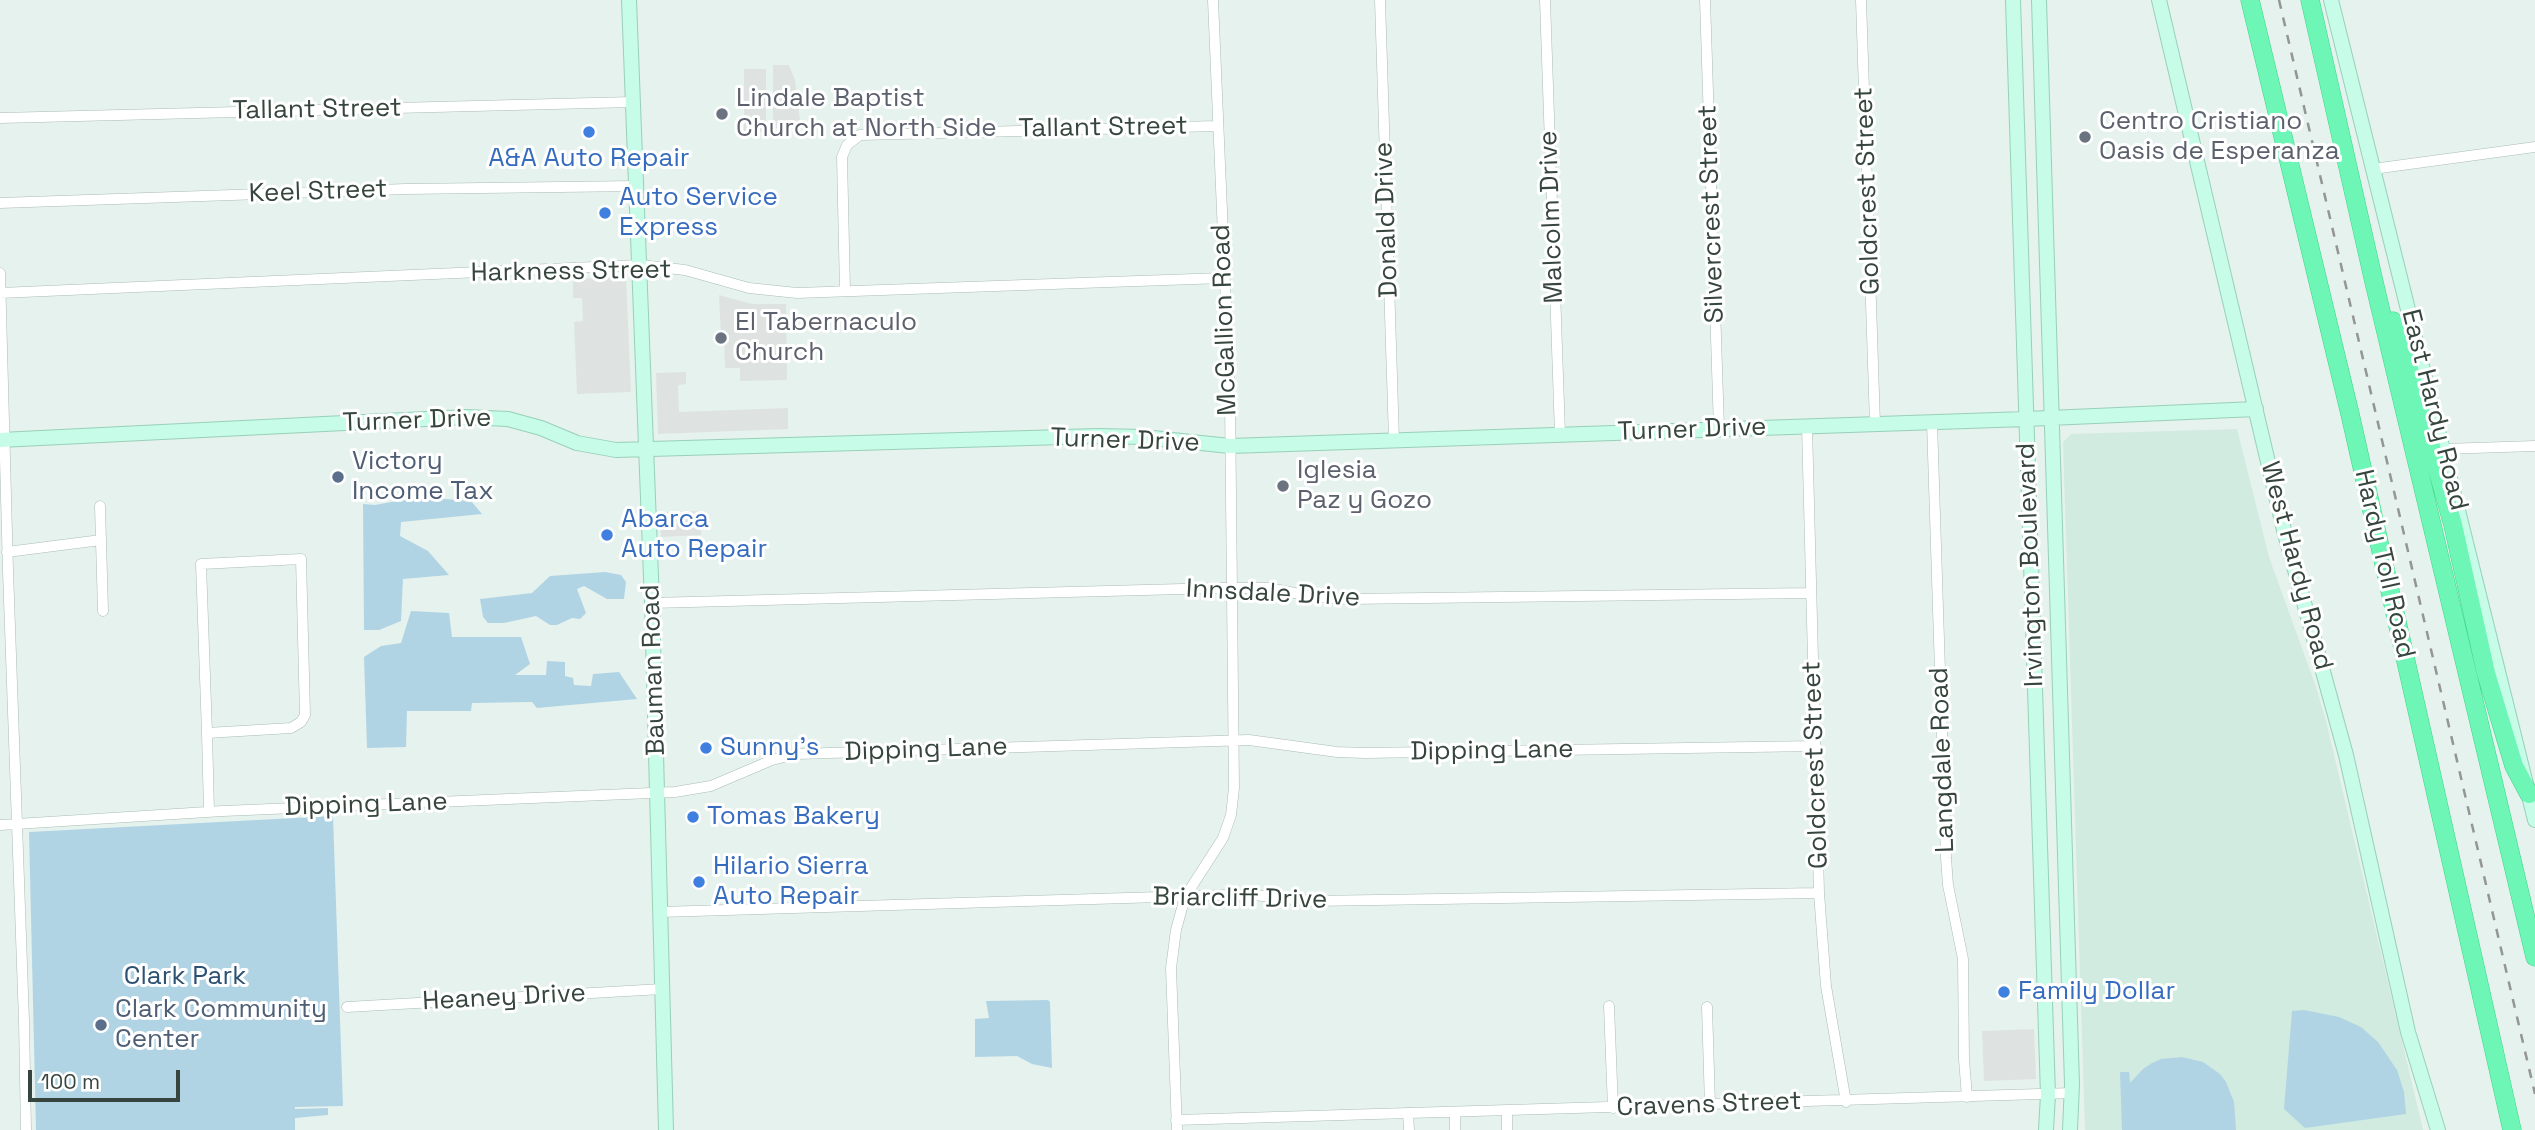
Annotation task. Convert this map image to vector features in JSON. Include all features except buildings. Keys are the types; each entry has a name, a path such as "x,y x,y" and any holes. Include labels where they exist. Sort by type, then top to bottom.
{"highway":[{"name":"Hardy Toll Road","path":"2250,0 2350,414 2512,1130"},
{"path":"2310,0 2374,282 2535,957"},
{"path":"2374,282 2399,334 2453,525 2486,673 2514,766 2533,808"}],"main road":[{"name":"Bauman Road","path":"629,0 652,603 666,1130"},
{"name":"Irvington Boulevard","path":"2013,0 2048,1095 2046,1130"},
{"name":"Irvington Boulevard","path":"2039,0 2073,1093 2070,1130"},
{"name":"West Hardy Road","path":"2159,0 2284,530 2346,755 2408,1032 2438,1130"},
{"name":"East Hardy Road","path":"2332,0 2533,808"},
{"path":"2015,46 2040,45"},
{"path":"2022,280 2047,278"},
{"name":"Turner Drive","path":"2,440 486,417 508,419 541,428 595,448 646,450 1098,436 1143,437 1230,446 2256,409"},
{"path":"2033,602 2057,601"},
{"path":"2037,791 2064,788"},
{"path":"2043,943 2068,941"}],"street":[{"name":"McGallion Road","path":"1177,1125 1171,968 1176,930 1185,897 1216,850 1231,815 1234,788 1230,446 1213,0"},
{"name":"Donald Drive","path":"1380,0 1394,440"},
{"name":"Malcolm Drive","path":"1545,0 1560,434"},
{"name":"Silvercrest Street","path":"1705,0 1719,429"},
{"name":"Goldcrest Street","path":"1861,0 1875,424"},
{"name":"Tallant Street","path":"0,118 633,103"},
{"name":"Tallant Street","path":"845,291 842,157 846,145 860,135 1217,126"},
{"path":"2373,169 2535,147"},
{"name":"Keel Street","path":"0,203 406,189 637,186"},
{"name":"Harkness Street","path":"0,293 640,265 685,270 749,288 797,293 1223,278"},
{"path":"0,273 2,440 7,552 4,571 6,697 16,825 26,1130"},
{"name":"Langdale Road","path":"1932,422 1946,858 1948,885 1962,959 1967,1097"},
{"name":"Goldcrest Street","path":"1807,426 1819,893 1828,1000 1846,1102"},
{"path":"2443,449 2535,446"},
{"path":"100,506 103,611"},
{"path":"7,552 101,540"},
{"path":"207,733 291,728 301,722 304,715 301,559 201,564 209,812"},
{"name":"Innsdale Drive","path":"652,603 1233,588 1269,588 1315,597 1348,599 1811,593"},
{"name":"Dipping Lane","path":"0,825 209,812 692,790 711,786 772,760 797,754 1234,740 1365,753 1816,746"},
{"name":"Briarcliff Drive","path":"660,912 1253,895 1313,901 1819,893"},
{"name":"Heaney Drive","path":"347,1007 662,989"},
{"path":"1609,1006 1613,1108"},
{"path":"1707,1007 1710,1105"},
{"name":"Cravens Street","path":"1177,1125 1408,1113 1846,1102 2073,1093"},
{"path":"1507,1111 1507,1130"},
{"path":"1455,1112 1455,1130"},
{"path":"1408,1113 1409,1130"}],"shaded area":[{"path":"773,65 789,65 795,80 801,129 773,128"},
{"path":"744,69 766,69 766,132 744,132"},
{"path":"626,277 631,392 577,394 574,322 583,321 582,298 573,298 573,279"},
{"path":"719,295 752,304 786,304 787,380 740,381 740,368 725,368"},
{"path":"686,372 686,384 678,385 679,412 788,408 788,429 658,434 656,373"},
{"path":"2237,429 2269,557 2326,721 2423,1130 2085,1130 2063,442 2071,434"},
{"path":"701,511 701,535 661,537 660,512"},
{"path":"2034,1029 2036,1079 1984,1081 1982,1031"}],"green space":[{"path":"419,497 471,501 482,514 401,522 400,536 428,551 449,575 403,579 401,621 379,630 364,630 363,504 375,505"},
{"path":"605,572 621,575 626,582 624,599 607,599 584,586 577,589 586,613 580,619 572,618 557,625 550,625 536,616 504,623 488,623 483,617 480,599 532,593 550,576"},
{"path":"411,611 449,613 452,637 521,637 530,664 515,675 546,675 547,661 565,662 565,676 573,678 574,685 591,686 593,674 619,672 637,699 537,708 532,702 472,703 471,711 407,711 406,747 367,748 364,657 381,646 401,643"},
{"name":"Clark Park","path":"333,816 343,1106 295,1107 328,1108 328,1115 295,1118 295,1130 36,1130 29,832"},
{"path":"1048,1000 1052,1068 1032,1064 1017,1056 975,1057 975,1019 989,1018 986,1001"},
{"path":"2304,1010 2339,1017 2361,1027 2378,1042 2397,1070 2404,1092 2406,1114 2305,1128 2284,1109 2292,1011"},
{"path":"2182,1057 2203,1062 2226,1082 2234,1102 2236,1130 2122,1130 2120,1072 2129,1072 2130,1083 2152,1063 2161,1059"}],"railway":[{"path":"2279,0 2535,1094"}],"place":[{"name":"Lindale Baptist Church at North Side","path":"722,114"},
{"name":"A&A Auto Repair","path":"589,132"},
{"name":"Centro Cristiano Oasis de Esperanza","path":"2085,137"},
{"name":"Auto Service Express","path":"605,213"},
{"name":"El Tabernaculo Church","path":"721,338"},
{"name":"Victory Income Tax","path":"338,477"},
{"name":"Iglesia Paz y Gozo","path":"1283,486"},
{"name":"Abarca Auto Repair","path":"607,535"},
{"name":"Sunny's","path":"706,748"},
{"name":"Tomas Bakery","path":"693,817"},
{"name":"Hilario Sierra Auto Repair","path":"699,882"},
{"name":"Family Dollar","path":"2004,992"},
{"name":"Clark Community Center","path":"101,1025"}]}
